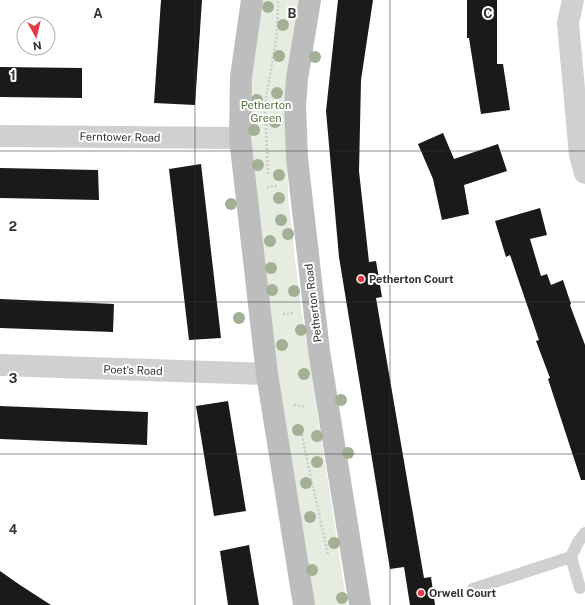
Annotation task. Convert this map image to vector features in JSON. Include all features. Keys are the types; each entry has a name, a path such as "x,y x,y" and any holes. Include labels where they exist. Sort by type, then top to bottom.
{"street":[{"path":"252,0 241,84 240,138 267,374 304,605"},
{"name":"Petherton Road","path":"310,0 297,79 295,104 299,184 314,310 360,605"},
{"path":"573,0 568,23 580,155 585,173"},
{"name":"Ferntower Road","path":"0,136 240,138"},
{"name":"Poet's Road","path":"0,366 267,374"}],"lane":[{"path":"580,588 571,557 578,542 585,533"},
{"path":"473,589 571,557"}],"path":[{"path":"269,195 265,105 277,33 278,0"},
{"path":"246,189 299,184"},
{"path":"280,307 282,321"},
{"path":"281,314 314,310"},
{"path":"271,401 295,403 329,410"},
{"path":"295,403 297,413"},
{"path":"298,420 329,560"}],"green space":[{"name":"Petherton Green","path":"259,0 300,0 286,105 288,197 300,301 347,605 311,605 285,436 247,133"}],"building":[{"path":"161,0 202,0 195,105 154,103"},
{"path":"338,0 373,0 361,80 359,171 369,262 376,261 382,297 376,298 424,578 431,577 435,605 410,605 404,567 390,569 339,257 326,111"},
{"path":"467,0 497,0 497,64 503,64 510,110 481,114 469,38 467,38"},
{"path":"0,67 82,68 82,98 0,97"},
{"path":"443,133 454,159 498,144 507,171 464,185 469,214 442,220 433,179 418,144"},
{"path":"201,164 221,338 189,340 169,169"},
{"path":"0,168 98,170 99,200 0,198"},
{"path":"540,208 547,235 530,239 541,276 547,274 551,285 563,280 571,304 570,305 585,345 585,480 581,480 548,379 550,378 536,341 539,340 510,255 506,257 495,221"},
{"path":"0,299 114,304 113,332 0,328"},
{"path":"228,401 246,511 214,516 196,406"},
{"path":"0,406 148,412 147,445 0,439"},
{"path":"249,545 259,605 228,605 220,551"},
{"path":"0,571 20,585 51,605 0,605"}],"place":[{"name":"Petherton Court","path":"361,279"},
{"name":"Orwell Court","path":"421,593"}]}
